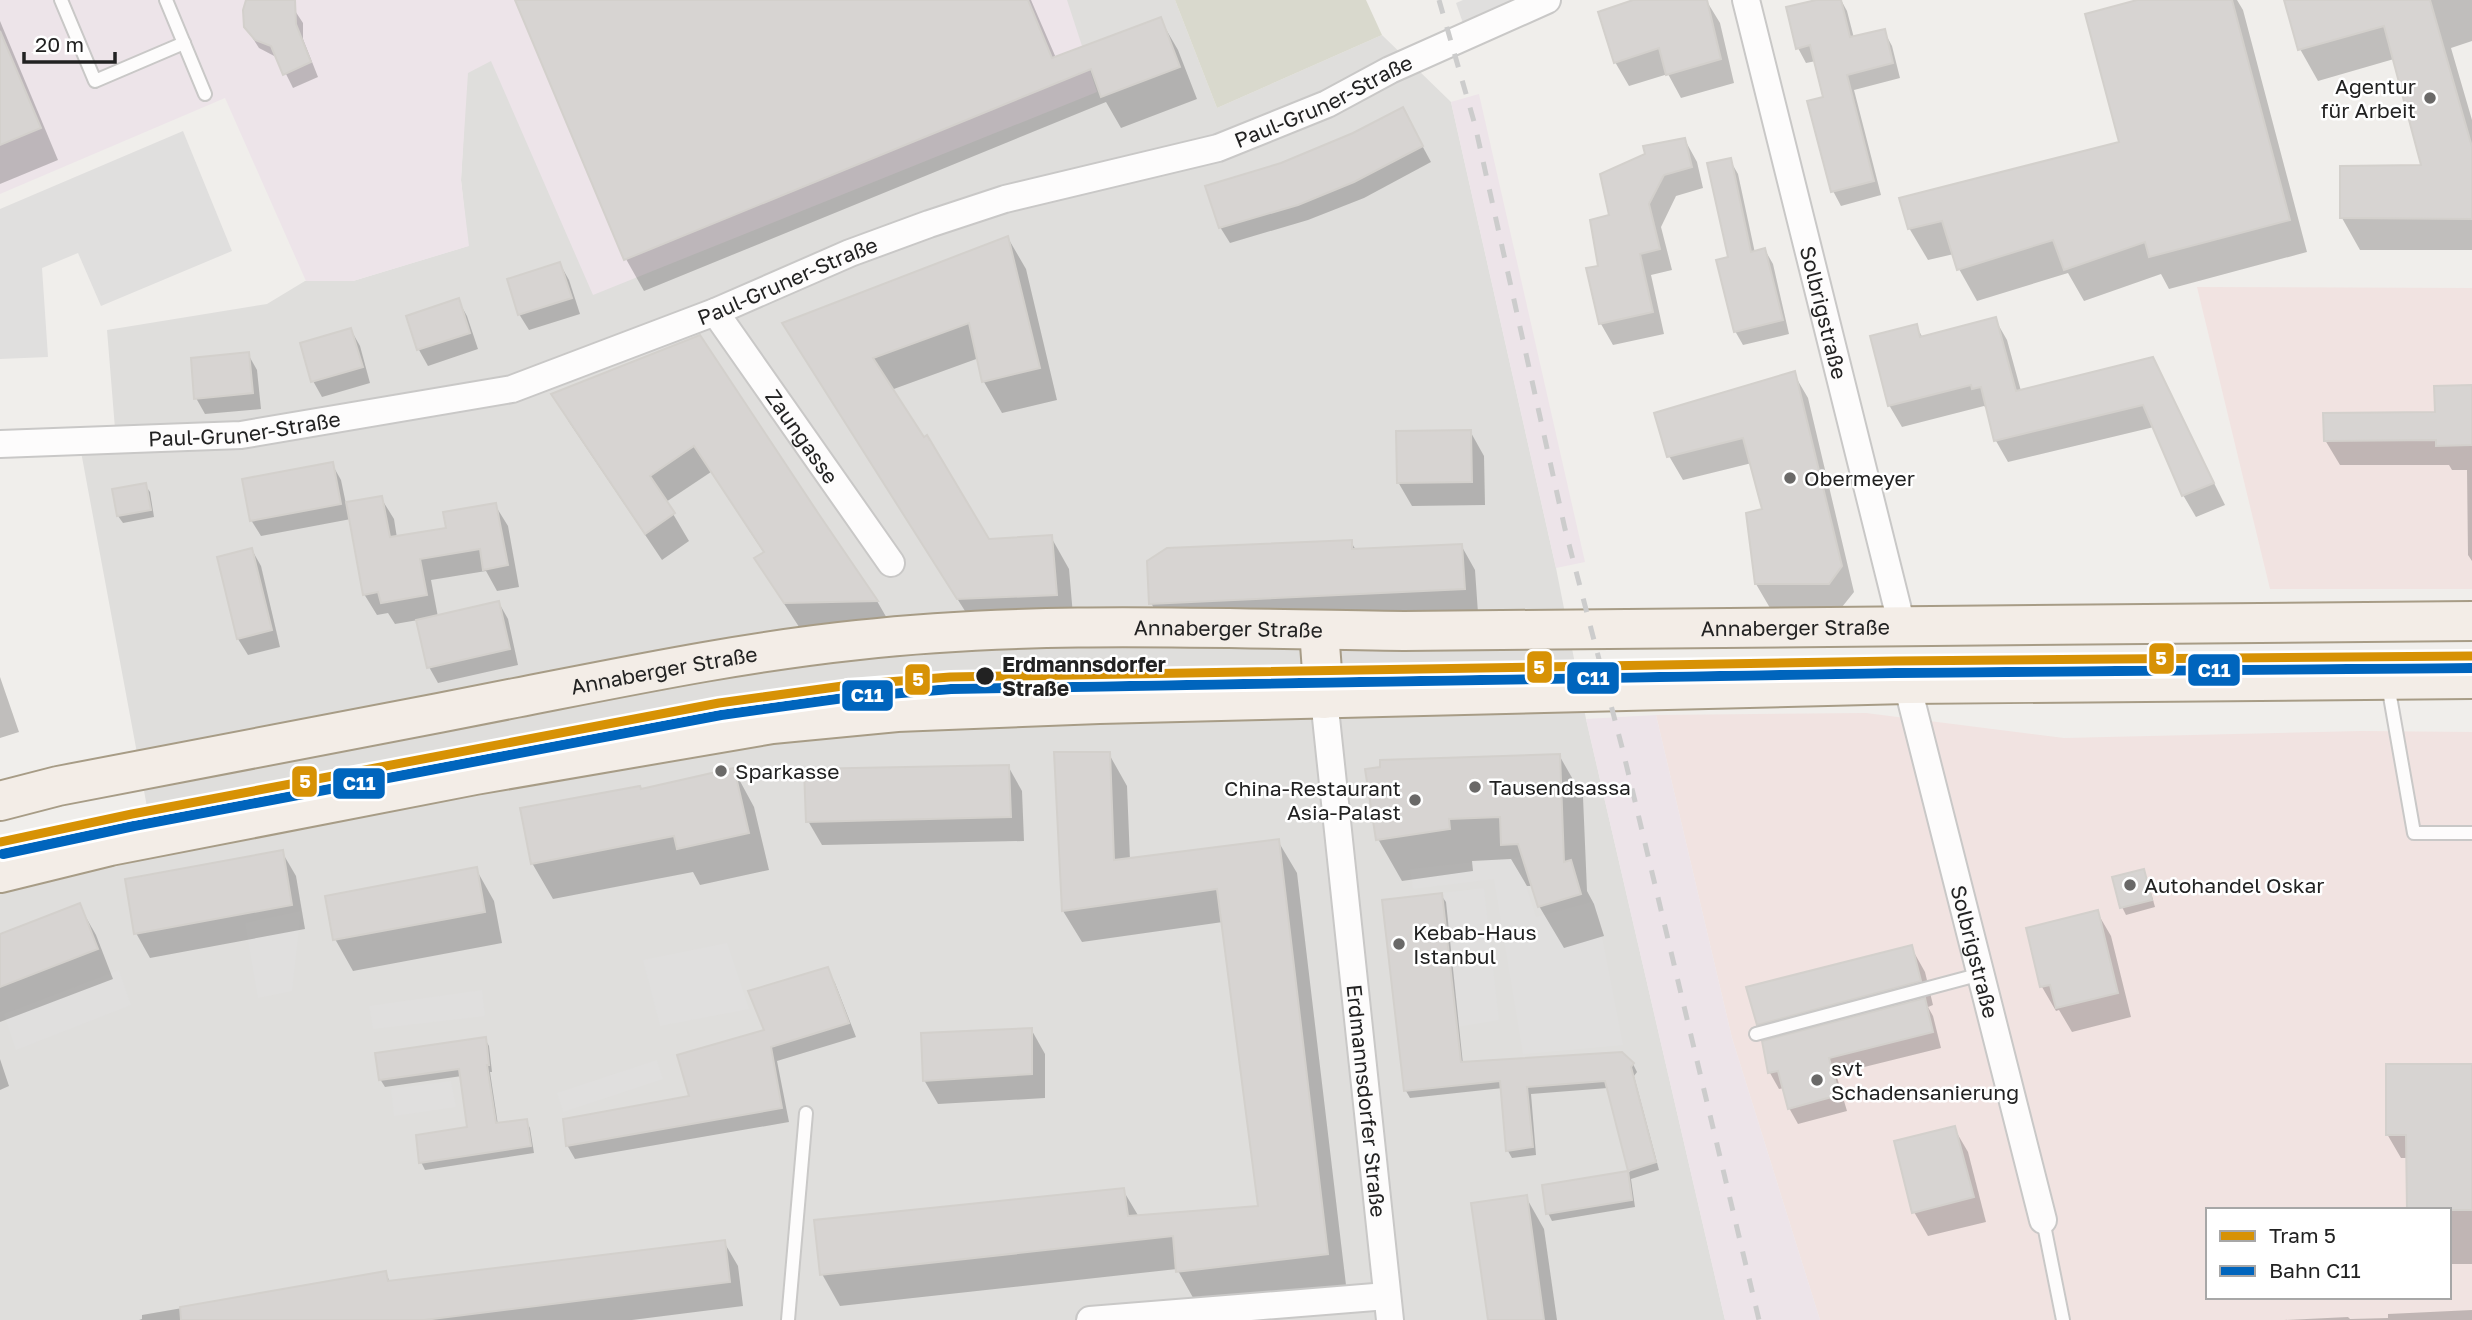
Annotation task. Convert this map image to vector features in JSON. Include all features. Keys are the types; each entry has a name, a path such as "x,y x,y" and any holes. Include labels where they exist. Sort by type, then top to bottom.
{"main road":[{"name":"Annaberger Straße","path":"0,801 58,786 785,649 916,634 1007,628 1247,627 1320,630 2472,621"},
{"name":"Erdmannsdorfer Straße","path":"1320,630 1324,699"},
{"path":"0,873 110,846 475,775 772,724 897,712 1099,704 1907,684 2472,678"}],"street":[{"name":"Paul-Gruner-Straße","path":"0,444 241,435 512,389 715,312 850,253 1005,199 1218,148 1326,104 1390,70 1547,0"},
{"name":"Solbrigstraße","path":"1746,0 1902,626"},
{"name":"Zaungasse","path":"715,312 891,563"},
{"name":"Solbrigstraße","path":"1907,684 2043,1220"},
{"name":"Erdmannsdorfer Straße","path":"1324,699 1388,1308"},
{"path":"1090,1320 1388,1308"}],"lane":[{"path":"61,0 95,81 184,43"},
{"path":"169,1 205,94"},
{"path":"2386,678 2414,833 2472,833"},
{"path":"1756,1034 1981,974"},
{"path":"788,1320 806,1113"},
{"path":"2043,1220 2063,1320"}],"shaded area":[{"path":"0,0 1067,0 1097,92 593,295 491,61 468,73 461,180 469,246 353,281 306,281 225,98 0,194"},
{"path":"1066,0 1175,0 1217,108 1382,35 1451,102 1556,568 1586,719 1725,1320 0,1320 0,889 155,850 79,441 116,441 107,330 267,304 305,281 353,281 468,246 461,180 467,72 491,60"},
{"path":"1175,0 1366,0 1382,35 1217,108"},
{"path":"1463,0 1522,0 1464,26 1456,3"},
{"path":"1479,94 1585,562 1556,568 1451,102"},
{"path":"183,131 232,251 101,306 78,253 42,268 48,357 0,359 0,209"},
{"path":"2197,287 2472,288 2472,589 2270,589"},
{"path":"1866,713 2064,738 2362,731 2472,732 2472,1320 1820,1320 1732,1038 1656,715"},
{"path":"1656,715 1732,1038 1820,1320 1725,1320 1586,719"},
{"path":"1520,857 1523,877 1536,917 1595,901 1623,1045 1523,1054 1494,879 1413,889 1410,869"},
{"path":"1484,888 1499,1020 1457,1027 1442,893"},
{"path":"301,911 292,991 258,998 245,923"},
{"path":"727,943 749,1009 660,1026 643,960"},
{"path":"119,970 131,1005 16,1050 4,1014"},
{"path":"482,990 485,1016 373,1029 369,1006"},
{"path":"657,1060 663,1079 563,1112 557,1093"},
{"path":"451,1081 456,1107 394,1116 391,1089"}],"building":[{"path":"246,0 295,0 296,24 311,62 283,75 271,46 255,40 244,27 243,10"},
{"path":"515,0 1028,0 1052,58 1161,17 1180,67 1101,97 1091,69 624,260"},
{"path":"1633,0 1707,0 1721,59 1666,75 1659,48 1614,63 1598,12"},
{"path":"1816,0 1841,0 1850,37 1885,29 1893,63 1847,75 1874,181 1831,192 1807,101 1823,97 1810,45 1796,49 1786,7"},
{"path":"2137,0 2232,0 2290,220 2149,257 2145,242 2064,270 2053,240 1957,270 1942,221 1908,229 1899,198 2119,142 2085,14"},
{"name":"Agentur für Arbeit","path":"2284,0 2430,0 2472,147 2472,219 2340,218 2340,166 2421,165 2384,26 2298,50"},
{"path":"0,31 41,128 0,145"},
{"path":"1403,107 1423,146 1354,182 1298,205 1219,228 1205,186 1281,163 1353,133"},
{"path":"1685,138 1692,167 1664,175 1649,204 1660,249 1640,254 1653,312 1599,324 1586,268 1598,266 1590,220 1609,215 1600,174 1645,154 1643,146"},
{"path":"1731,158 1751,252 1765,248 1783,320 1734,332 1716,260 1728,257 1707,163"},
{"path":"1008,236 1040,368 982,382 969,323 873,358 924,437 927,435 989,539 1052,535 1057,595 957,599 782,323"},
{"path":"560,262 572,298 518,315 507,279"},
{"path":"459,298 470,333 417,350 406,316"},
{"path":"1996,317 2016,391 2153,357 2214,483 2182,496 2143,405 1994,441 1981,387 1972,389 1971,385 1888,406 1870,336 1917,324 1920,337"},
{"path":"351,328 363,367 311,382 300,343"},
{"path":"700,335 878,601 784,603 754,558 764,552 694,446 650,476 675,513 645,534 551,394"},
{"path":"249,352 253,393 194,399 191,358"},
{"path":"1795,371 1842,566 1829,584 1755,584 1746,513 1762,509 1743,438 1667,457 1654,413"},
{"path":"2472,385 2472,445 2436,446 2436,440 2324,441 2323,413 2435,412 2434,386"},
{"path":"1471,430 1472,482 1397,483 1396,431"},
{"path":"333,462 341,504 250,521 242,479"},
{"path":"146,483 151,510 117,516 112,489"},
{"path":"382,496 390,537 446,528 443,512 496,503 508,565 483,570 480,549 420,559 427,595 381,603 378,592 363,595 346,502"},
{"path":"1352,540 1352,549 1462,544 1465,589 1149,604 1147,561 1167,548"},
{"path":"252,548 272,630 237,639 217,557"},
{"path":"499,601 510,649 427,668 416,620"},
{"path":"1054,752 1110,752 1114,860 1279,839 1328,1254 1176,1272 1173,1236 820,1275 814,1220 1124,1188 1128,1216 1258,1206 1217,889 1062,911"},
{"path":"1560,754 1564,862 1571,860 1581,894 1538,907 1518,844 1501,845 1500,817 1449,819 1450,829 1376,840 1365,769 1380,767 1380,760"},
{"path":"1009,765 1011,817 806,822 804,769"},
{"path":"734,768 749,833 677,849 674,836 531,864 520,808 640,786 641,789"},
{"path":"283,850 292,905 134,934 125,879"},
{"path":"477,867 485,912 333,940 325,896"},
{"path":"2144,869 2152,900 2120,908 2112,877"},
{"path":"1442,893 1461,1062 1622,1052 1634,1063 1631,1067 1656,1162 1628,1171 1605,1081 1527,1087 1533,1147 1506,1151 1500,1081 1404,1091 1382,900"},
{"path":"80,903 98,949 0,987 0,934"},
{"path":"2098,910 2118,993 2056,1008 2050,985 2040,987 2026,928"},
{"path":"1912,945 1921,981 1757,1025 1746,987"},
{"path":"828,967 849,1023 771,1047 782,1108 566,1146 563,1119 689,1096 677,1055 764,1030 748,991"},
{"path":"1925,998 1933,1032 1829,1058 1839,1095 1788,1109 1778,1071 1768,1073 1762,1041"},
{"path":"1032,1028 1032,1074 923,1081 921,1033"},
{"path":"486,1037 487,1065 496,1123 527,1119 531,1146 419,1163 416,1135 467,1127 459,1069 379,1080 375,1053"},
{"path":"2386,1064 2472,1064 2472,1210 2407,1208 2406,1135 2386,1135"},
{"path":"1955,1126 1974,1197 1912,1213 1894,1141"},
{"path":"1628,1171 1632,1200 1546,1214 1542,1185"},
{"path":"1527,1195 1544,1320 1488,1320 1471,1203"},
{"path":"725,1240 730,1282 424,1320 181,1320 180,1307 386,1271 388,1281"}],"railway":[{"path":"1439,0 1475,125 1565,529 1623,751 1759,1320"}],"tram line":[{"name":"5","path":"0,842 132,814 719,703 850,685 950,677 1895,661 2472,656"}],"rail line":[{"name":"C11","path":"3,854 134,826 721,715 851,697 951,689 1895,673 2472,668"}],"place":[{"name":"Agentur für Arbeit","path":"2430,98"},
{"name":"Obermeyer","path":"1790,478"},
{"name":"Erdmannsdorfer Straße","path":"985,676"},
{"name":"Sparkasse","path":"721,771"},
{"name":"Tausendsassa","path":"1475,787"},
{"name":"China-Restaurant Asia-Palast","path":"1415,800"},
{"name":"Autohandel Oskar","path":"2130,885"},
{"name":"Kebab-Haus Istanbul","path":"1399,944"},
{"name":"svt Schadensanierung","path":"1817,1080"}]}
